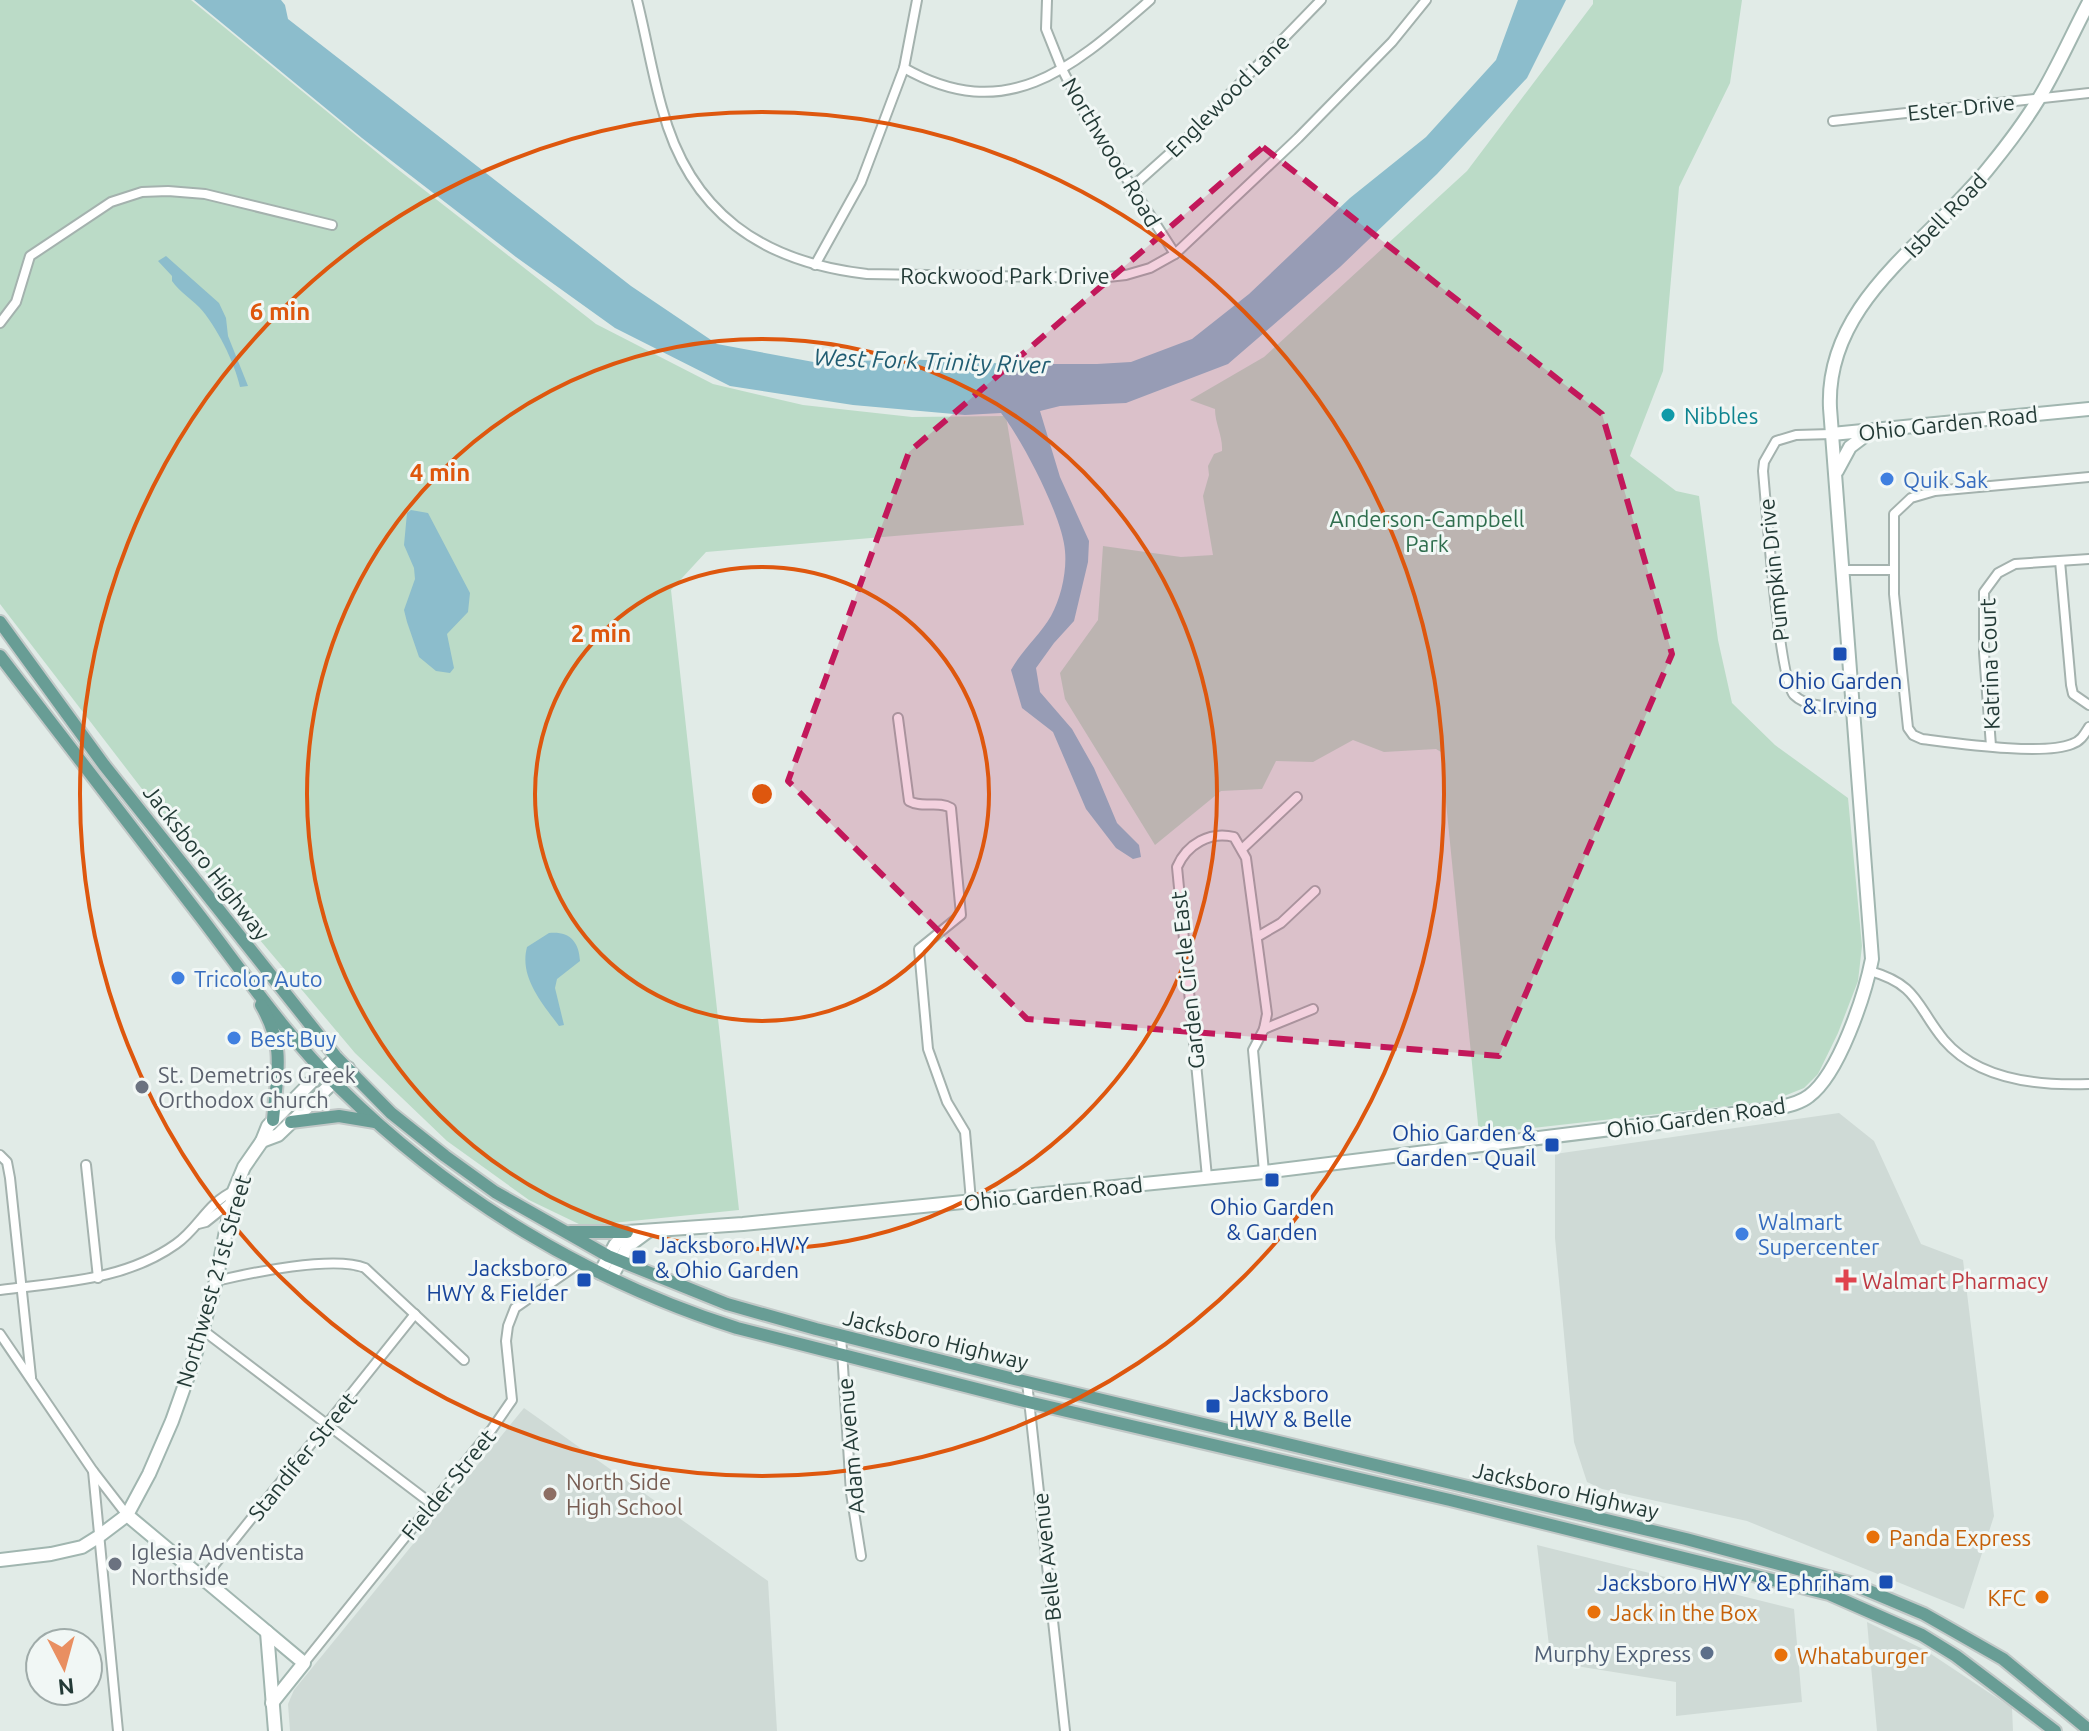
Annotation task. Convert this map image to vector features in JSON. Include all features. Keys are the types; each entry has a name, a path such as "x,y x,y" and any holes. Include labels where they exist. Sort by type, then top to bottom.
{"main road":[{"name":"Jacksboro Highway","path":"0,622 93,748 336,1057 391,1113 445,1156 495,1192 614,1259 727,1304 841,1335 1671,1535 1850,1583 1917,1611 2003,1659 2089,1730"},
{"name":"Jacksboro Highway","path":"0,656 322,1071 436,1174 541,1242 606,1276 693,1314 737,1328 1028,1402 1829,1594 1922,1635 1956,1656 2052,1729"},
{"path":"78,758 93,748"},
{"path":"239,967 270,1021 276,1038 278,1074 273,1120"},
{"path":"291,1122 339,1116 375,1122"},
{"path":"563,1231 627,1232"},
{"path":"1264,1457 1270,1439"},
{"path":"1666,1554 1671,1535"},
{"path":"1956,1656 1971,1640"}],"street":[{"name":"Rockwood Park Drive","path":"637,0 662,110 671,134 711,204 754,241 837,271 1099,278 1150,268 1175,254 1309,128 1392,42 1426,0"},
{"path":"815,265 861,182 904,68 917,0"},
{"name":"Northwood Road","path":"1047,0 1046,29 1062,69 1085,114 1175,254"},
{"path":"904,68 934,82 988,93 1032,85 1101,42 1150,0"},
{"name":"Englewood Lane","path":"1131,188 1188,137 1321,0"},
{"name":"Isbell Road","path":"1832,434 1829,399 1833,371 1849,324 1871,290 1989,168 2040,98 2089,2"},
{"name":"Ester Drive","path":"1833,121 2089,93"},
{"path":"0,323 16,302 30,256 111,202 142,192 205,194 332,225"},
{"name":"Ohio Garden Road","path":"627,1232 1264,1172 1759,1111 1793,1104 1808,1097 1828,1075 1862,1001 1870,971 1871,947 1832,434 2089,409"},
{"path":"1835,478 1850,447 1871,431"},
{"name":"Pumpkin Drive","path":"1832,434 1796,435 1776,441 1764,462 1763,471 1774,588 1788,687 1801,700 1815,705 1853,707"},
{"path":"2089,477 1935,491 1911,498 1894,514 1894,594 1908,728 1913,735 1922,739 2047,749 2070,745 2082,738 2089,727"},
{"path":"2089,559 2060,561 2071,685 2073,694 2089,705"},
{"name":"Katrina Court","path":"1991,746 1982,604 1984,592 1998,573 2015,564 2060,561"},
{"path":"1842,570 1894,570"},
{"path":"898,718 909,801 918,806 945,804 951,808 961,915 919,949 928,1049 947,1102 965,1132 971,1201"},
{"path":"1264,1172 1253,1050 1264,1029 1267,1014 1246,858 1242,849 1297,797"},
{"name":"Garden Circle East","path":"1207,1177 1177,867 1190,847 1213,835 1234,837 1242,849"},
{"path":"1257,937 1281,923 1315,891"},
{"path":"1870,971 1886,976 1914,994 1946,1042 1963,1058 1978,1066 2015,1079 2089,1084"},
{"path":"1264,1029 1313,1009"},
{"name":"Northwest 21st Street","path":"0,1560 82,1547 127,1515 172,1421 204,1331 232,1196 244,1167 273,1120 336,1057"},
{"name":"Northwest 21st Street","path":"262,1141 278,1135 348,1068"},
{"path":"0,1155 7,1162 10,1178 31,1379"},
{"path":"86,1165 98,1278"},
{"path":"0,1290 98,1278 148,1262 184,1239 201,1216 223,1196 232,1196"},
{"path":"614,1259 649,1231"},
{"path":"606,1276 627,1232"},
{"name":"Fielder Street","path":"272,1703 512,1400 506,1341 515,1308 581,1262"},
{"path":"216,1281 257,1271 357,1265 365,1268 464,1360"},
{"name":"Standifer Street","path":"203,1579 415,1314"},
{"path":"204,1331 432,1504"},
{"path":"0,1334 93,1471 127,1515 304,1663"},
{"name":"Adam Avenue","path":"841,1335 851,1493 861,1556"},
{"name":"Belle Avenue","path":"1027,1382 1065,1731"},
{"path":"93,1471 118,1731"},
{"path":"267,1632 275,1731"}],"highlighted area":[{"path":"1263,147 1602,414 1672,654 1499,1056 1027,1019 788,781 909,452"}],"shaded area":[{"path":"1839,1113 1874,1141 1921,1244 1963,1260 1994,1516 1964,1609 1747,1521 1602,1489 1587,1482 1574,1442 1555,1238 1555,1154"},
{"name":"North Side High School","path":"524,1408 768,1581 777,1731 290,1731 288,1704 294,1690"},
{"path":"1537,1545 1794,1609 1802,1702 1676,1716 1676,1682 1551,1662"},
{"path":"1867,1622 1925,1650 2012,1708 2013,1731 1877,1731"}],"green space":[{"path":"0,0 191,0 391,164 596,324 713,384 803,405 912,417 1006,416 1024,525 706,552 671,590 739,1210 583,1226 529,1200 447,1141 355,1053 238,914 0,604"},
{"name":"Anderson-Campbell Park","path":"1593,0 1742,0 1730,83 1679,187 1663,371 1630,456 1676,491 1699,496 1718,640 1732,703 1775,745 1848,798 1862,946 1858,981 1838,1033 1818,1074 1804,1088 1772,1101 1479,1134 1441,752 1436,749 1384,752 1353,740 1313,762 1276,761 1262,789 1221,791 1155,845 1065,699 1060,673 1098,620 1103,546 1181,557 1213,555 1203,496 1209,475 1208,466 1214,454 1222,451 1221,440 1215,409 1190,400 1264,357 1467,171"}],"water":[{"name":"West Fork Trinity River","path":"194,0 281,0 288,19 631,286 717,344 819,363 903,359 1097,364 1131,362 1192,339 1249,294 1350,198 1426,137 1496,60 1518,0 1566,0 1527,78 1437,174 1340,267 1228,364 1126,403 1060,406 1040,411 1060,477 1089,541 1088,562 1074,621 1036,668 1040,692 1072,729 1094,768 1117,823 1139,845 1141,857 1133,859 1116,848 1086,809 1053,732 1022,708 1011,670 1055,609 1064,576 1065,551 1057,519 1040,479 1001,413 965,415 853,405 730,386 615,328 516,257 362,138"},
{"path":"166,256 219,303 248,386 240,387 234,367 212,324 175,285 172,276 158,261"},
{"path":"411,510 428,513 470,593 468,612 447,634 454,668 450,673 436,671 419,657 404,610 415,579 414,568 404,545 407,513"},
{"path":"549,933 572,939 578,948 580,961 557,979 555,988 564,1025 559,1026 534,989 526,969 527,947"}],"place":[{"name":"Nibbles","path":"1668,415"},
{"name":"Quik Sak","path":"1887,479"},
{"name":"Ohio Garden & Irving","path":"1840,654"},
{"name":"Tricolor Auto","path":"178,978"},
{"name":"Best Buy","path":"234,1038"},
{"name":"St. Demetrios Greek Orthodox Church","path":"142,1087"},
{"name":"Ohio Garden & Garden - Quail","path":"1552,1145"},
{"name":"Ohio Garden & Garden","path":"1272,1180"},
{"name":"Walmart Supercenter","path":"1742,1234"},
{"name":"Jacksboro HWY & Ohio Garden","path":"639,1257"},
{"name":"Jacksboro HWY & Fielder","path":"584,1280"},
{"name":"Walmart Pharmacy","path":"1846,1280"},
{"name":"Jacksboro HWY & Belle","path":"1213,1406"},
{"name":"North Side High School","path":"550,1494"},
{"name":"Panda Express","path":"1873,1537"},
{"name":"Iglesia Adventista Northside","path":"115,1564"},
{"name":"Jacksboro HWY & Ephriham","path":"1886,1582"},
{"name":"KFC","path":"2042,1597"},
{"name":"Jack in the Box","path":"1594,1612"},
{"name":"Murphy Express","path":"1707,1653"},
{"name":"Whataburger","path":"1781,1655"}]}
